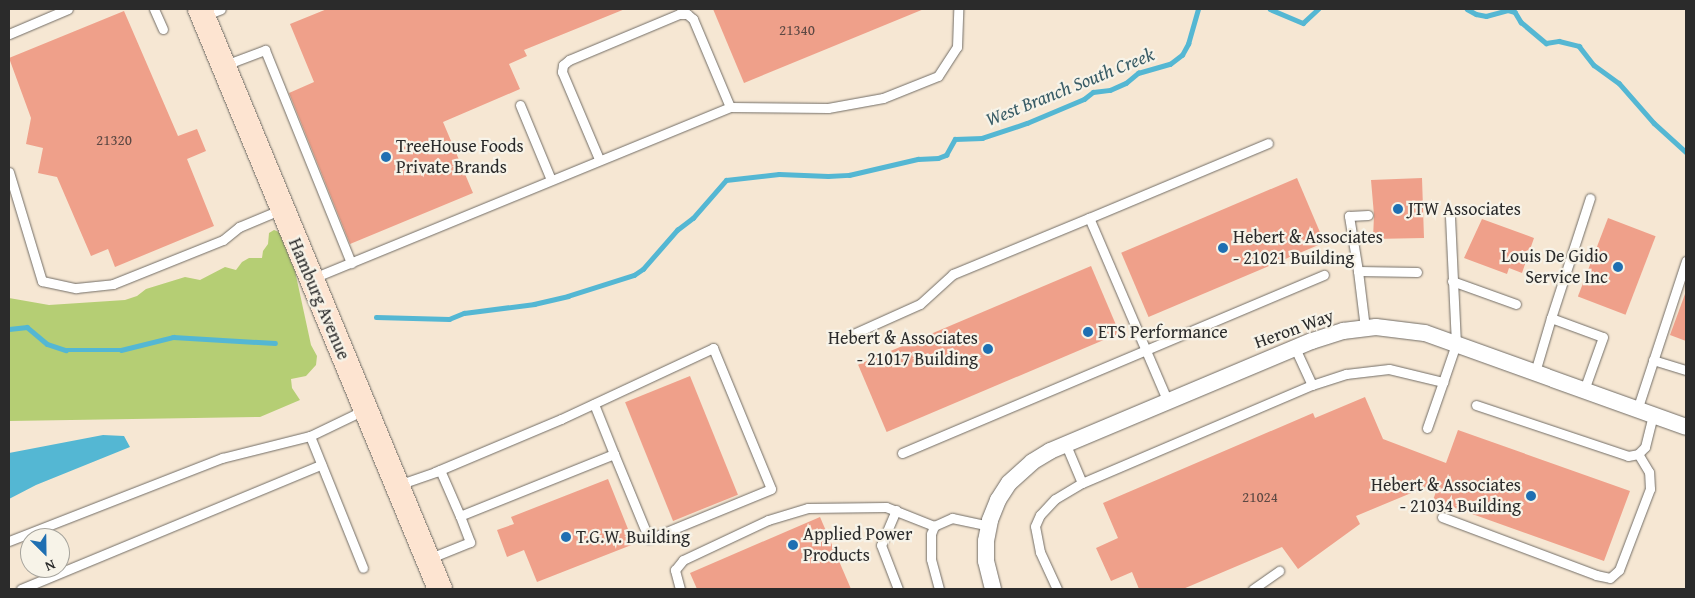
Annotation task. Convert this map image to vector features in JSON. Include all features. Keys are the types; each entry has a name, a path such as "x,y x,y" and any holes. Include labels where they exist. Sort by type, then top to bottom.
{"street":[{"name":"Hamburg Avenue","path":"208,11 224,66 440,589"},
{"name":"Heron Way","path":"993,589 986,561 989,526 998,500 1016,475 1032,462 1066,445 1327,336 1365,328 1409,330 1456,344 1686,427"}],"lane":[{"path":"9,34 68,9"},
{"path":"154,9 163,29"},
{"path":"311,279 599,159 730,107 828,108 883,98 938,76 957,47 958,9"},
{"path":"599,159 562,72 563,65 569,60 680,14 687,14 693,19 730,107"},
{"path":"224,66 265,50 351,263"},
{"path":"520,105 551,180"},
{"path":"853,334 920,304 952,274 1268,143"},
{"path":"9,172 42,281 76,288 113,284 223,240 239,227 282,209"},
{"path":"1535,372 1590,198"},
{"path":"1427,428 1456,344 1450,215"},
{"path":"1365,328 1358,271 1348,216 1368,216"},
{"path":"1089,218 1168,402"},
{"path":"1476,405 1620,454 1638,454 1645,447 1645,412 1653,360 1686,261"},
{"path":"1358,271 1417,272"},
{"path":"902,453 1324,275"},
{"path":"1452,281 1516,304"},
{"path":"1551,318 1603,337 1584,390"},
{"path":"397,485 440,470 594,404 714,348 772,489 649,539 594,404"},
{"path":"1295,348 1312,385"},
{"path":"1653,360 1686,370"},
{"path":"1057,589 1040,552 1036,526 1040,515 1055,499 1082,482 1312,385 1346,374 1389,368 1443,382"},
{"path":"9,541 222,458 310,436 365,409"},
{"path":"310,436 363,568"},
{"path":"1066,445 1082,482"},
{"path":"460,516 614,454"},
{"path":"1442,517 1596,575 1610,578 1619,570 1650,489 1649,472 1638,454"},
{"path":"21,589 321,465"},
{"path":"427,560 470,542 440,470"},
{"path":"680,589 676,570 683,560 768,520 808,508 886,507 934,526"},
{"path":"896,510 881,545 898,589"},
{"path":"939,589 931,560 931,534 934,526 952,518 989,526"},
{"path":"1253,589 1279,571"}],"green space":[{"path":"274,230 279,232 295,271 311,345 317,356 316,365 306,376 291,379 292,388 300,400 260,417 9,421 9,298 49,305 125,300 137,296 146,289 185,277 200,280 225,267 236,270 242,262 249,258 262,258 263,251 268,244 269,233"}],"water":[{"path":"103,435 124,436 130,447 36,485 9,499 9,453"}],"building":[{"name":"TreeHouse Foods Private Brands","path":"327,9 625,9 524,50 527,56 509,64 520,89 443,122 473,193 350,244 289,93 314,82 290,24"},
{"path":"713,9 924,9 744,83"},
{"path":"124,11 178,136 197,129 206,151 187,159 214,226 115,267 108,249 91,256 57,177 38,173 43,148 26,144 31,118 9,58"},
{"name":"Hebert & Associates - 21021 Building","path":"1297,178 1324,242 1149,317 1121,253"},
{"name":"JTW Associates","path":"1422,178 1424,238 1373,239 1374,215 1371,180"},
{"name":"Louis De Gidio Service Inc","path":"1608,218 1656,236 1626,315 1578,296"},
{"path":"1482,219 1534,238 1522,273 1509,268 1507,274 1464,258"},
{"name":"Hebert & Associates - 21017 Building","path":"1091,266 1120,333 887,432 858,365"},
{"path":"1686,294 1686,341 1670,335"},
{"path":"690,376 738,495 673,521 625,402"},
{"path":"1365,397 1383,439 1446,463 1458,430 1630,491 1604,561 1433,500 1440,481 1356,516 1360,524 1298,569 1282,547 1183,589 1139,589 1132,572 1111,581 1096,548 1118,538 1103,503 1313,413 1315,418"},
{"name":"T.G.W. Building","path":"608,479 634,544 537,582 524,550 507,557 497,530 514,524 511,517"},
{"name":"Applied Power Products","path":"820,517 851,589 697,589 690,573"}],"waterway":[{"name":"West Branch South Creek","path":"376,317 449,319 464,313 534,304 568,296 634,275 643,269 677,230 693,218 726,180 779,174 849,175 918,159 938,158 946,155 955,139 982,138 1027,123 1084,99 1093,92 1110,90 1126,83 1138,73 1170,64 1182,55 1188,44 1198,9"},
{"name":"West Branch South Creek","path":"1270,9 1303,23 1318,9"},
{"name":"West Branch South Creek","path":"1467,9 1476,14 1486,16 1508,10 1515,12 1521,22 1546,43 1559,41 1579,46 1594,65 1619,83 1654,123 1686,152"},
{"name":"West Branch South Creek","path":"9,329 27,327 47,344 66,350 121,350 173,337 275,343"}],"place":[{"name":"TreeHouse Foods Private Brands","path":"386,157"},
{"name":"JTW Associates","path":"1398,209"},
{"name":"Hebert & Associates - 21021 Building","path":"1223,248"},
{"name":"Louis De Gidio Service Inc","path":"1618,267"},
{"name":"ETS Performance","path":"1088,332"},
{"name":"Hebert & Associates - 21017 Building","path":"988,349"},
{"name":"Hebert & Associates - 21034 Building","path":"1531,496"},
{"name":"T.G.W. Building","path":"566,537"},
{"name":"Applied Power Products","path":"793,545"}]}
